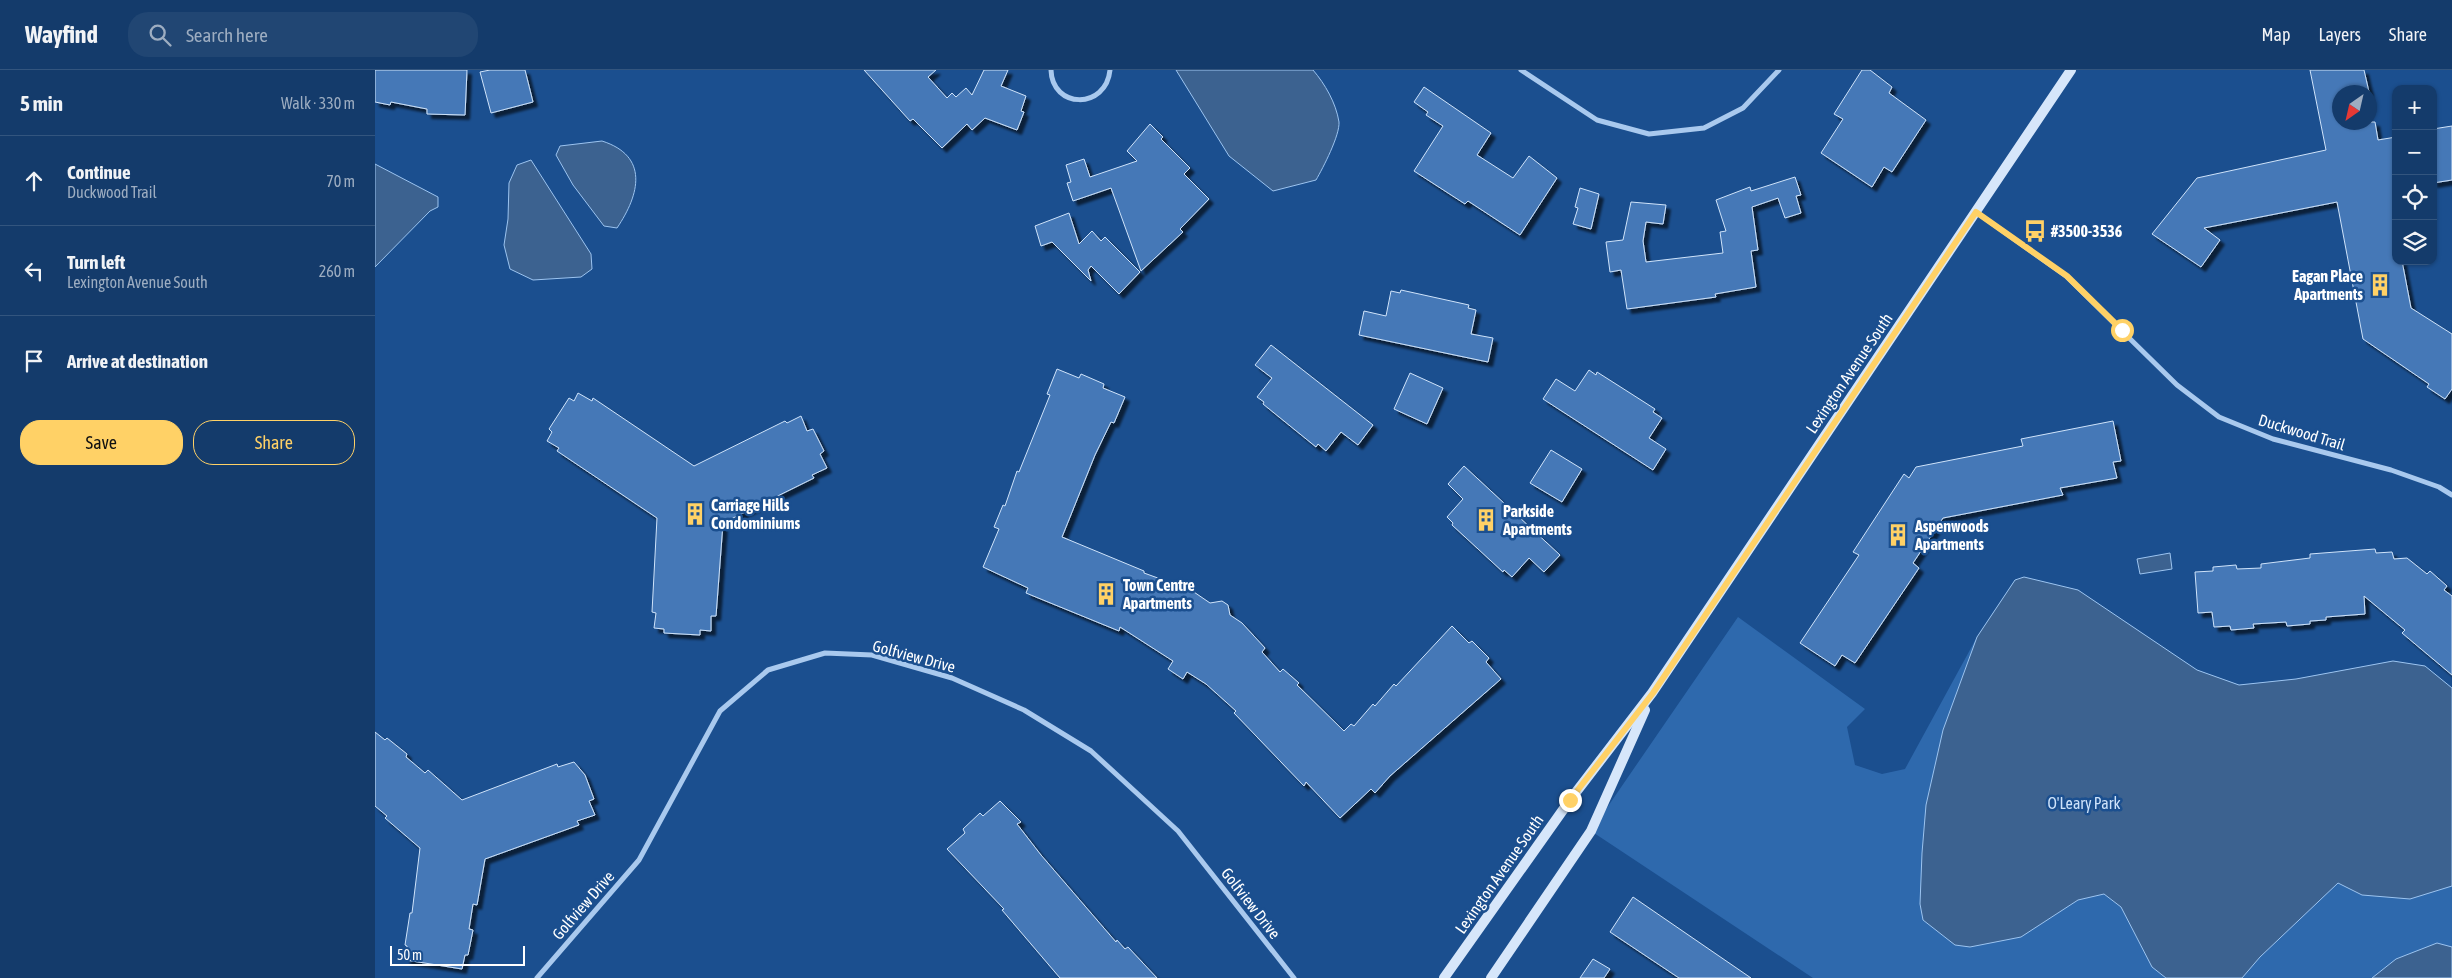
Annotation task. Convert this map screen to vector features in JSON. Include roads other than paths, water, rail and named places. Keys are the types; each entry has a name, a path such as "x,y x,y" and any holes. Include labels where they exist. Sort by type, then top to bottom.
{"street":[{"path":"1051,70 1055,85 1061,93 1079,100 1088,99 1104,89 1109,80 1110,70"},
{"path":"1521,70 1597,120 1649,134 1704,128 1743,108 1779,70"},
{"name":"Lexington Avenue South","path":"1444,978 1570,800 1653,693 2071,70"},
{"name":"Duckwood Trail","path":"1976,212 2067,276 2177,385 2219,417 2273,439 2391,470 2439,487 2452,495"},
{"name":"Golfview Drive","path":"537,978 639,860 720,711 768,670 825,653 872,655 952,678 1024,710 1091,751 1178,831 1295,978"},
{"name":"Lexington Avenue South","path":"1491,978 1591,831 1653,693"}],"place":[{"name":"#3500-3536","path":"2035,231"},
{"name":"Eagan Place Apartments","path":"2380,285"},
{"name":"Carriage Hills Condominiums","path":"695,514"},
{"name":"Parkside Apartments","path":"1486,520"},
{"name":"Aspenwoods Apartments","path":"1898,535"},
{"name":"Town Centre Apartments","path":"1106,594"}],"park label":[{"name":"O'Leary Park","path":"2084,803"}]}
